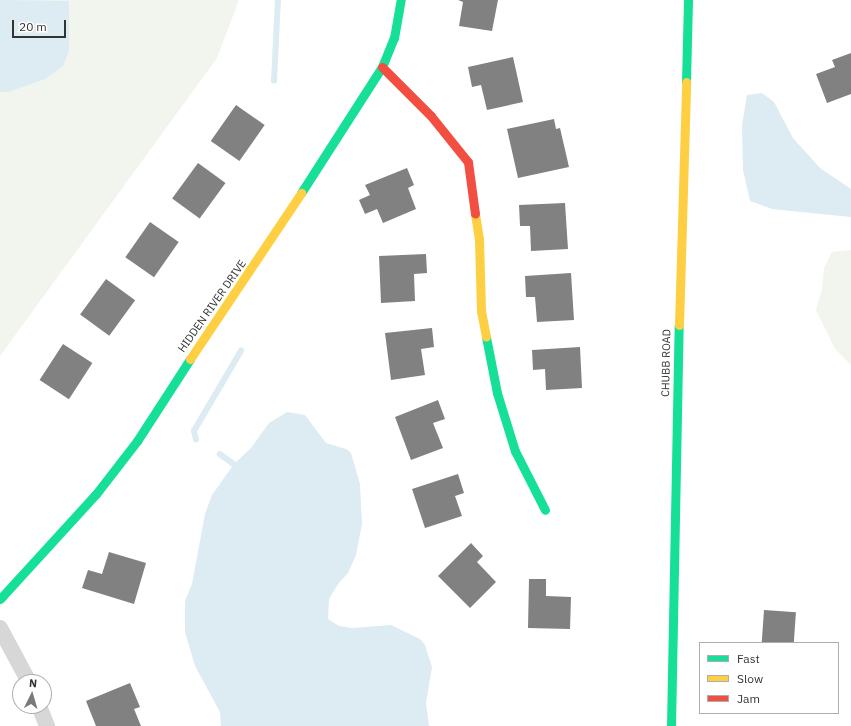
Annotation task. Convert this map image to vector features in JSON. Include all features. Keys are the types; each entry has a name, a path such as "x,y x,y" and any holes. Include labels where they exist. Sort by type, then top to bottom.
{"street":[{"name":"HIDDEN RIVER DRIVE","path":"0,599 96,494 137,441 171,386 258,261 382,67 394,38 401,0"},
{"name":"CHUBB ROAD","path":"671,726 673,538 688,0"},
{"path":"382,67 431,116 468,162 479,239 481,311 496,393 515,451 545,510"},
{"path":"0,628 25,674"},
{"path":"43,714 47,726"}],"shaded area":[{"path":"0,0 239,0 217,58 0,356"},
{"path":"0,0 69,1 69,51 63,66 45,79 8,92 0,92"},
{"path":"762,93 774,102 793,138 820,168 851,189 851,217 772,209 750,201 743,170 742,125 747,95"},
{"path":"851,250 851,365 835,349 816,310 822,289 824,268 832,252"},
{"path":"287,412 305,415 326,443 346,449 351,453 360,484 362,524 356,555 348,573 338,584 329,599 328,619 339,626 352,628 391,625 420,639 425,645 432,667 426,703 429,726 221,726 220,712 195,666 185,632 185,601 192,584 205,514 212,495 234,464 251,448 269,423"}],"building":[{"path":"458,0 498,0 492,31 459,26 463,2"},
{"path":"851,53 851,94 827,103 816,74 835,67 832,60"},
{"path":"513,57 523,102 487,110 481,85 472,87 468,67"},
{"path":"236,105 265,125 239,161 211,141"},
{"path":"554,119 556,129 560,128 569,167 518,178 507,129"},
{"path":"198,163 226,183 200,219 172,199"},
{"path":"407,168 414,185 408,188 416,209 383,223 377,209 365,214 359,200 370,195 365,185"},
{"path":"565,203 568,249 531,251 530,226 520,226 519,205"},
{"path":"150,222 179,242 154,277 125,257"},
{"path":"426,254 427,273 414,274 415,301 381,303 379,256"},
{"path":"571,273 574,320 537,322 535,297 526,297 525,276"},
{"path":"106,279 135,300 109,336 80,315"},
{"path":"432,328 434,347 421,349 425,375 391,380 385,333"},
{"path":"63,344 92,363 69,399 40,380"},
{"path":"580,347 582,388 546,390 545,369 533,370 532,350"},
{"path":"438,400 445,419 433,423 443,448 411,460 395,417"},
{"path":"458,474 464,493 455,496 462,516 425,528 412,489"},
{"path":"471,543 483,556 477,562 496,582 470,608 438,576"},
{"path":"109,552 146,563 134,604 82,588 88,570 102,574"},
{"path":"529,579 546,579 546,596 571,597 570,629 528,628"},
{"path":"764,610 796,612 794,642 762,642"},
{"path":"130,683 140,707 134,709 141,726 96,726 86,701"}],"waterway":[{"path":"274,81 278,0"},
{"path":"196,440 194,431 241,351"},
{"path":"220,454 234,464"}],"traffic: fast":[{"path":"301,193 382,67 394,38 401,0"},
{"path":"686,82 688,0"},
{"path":"671,726 679,325"},
{"path":"486,337 497,393 515,451 545,510"},
{"path":"0,599 96,494 137,441 190,359"}],"traffic: slow":[{"path":"679,325 686,82"},
{"path":"190,359 301,193"},
{"path":"475,214 479,239 481,311 486,337"}],"traffic: jam":[{"path":"382,67 431,116 468,162 475,214"}]}
